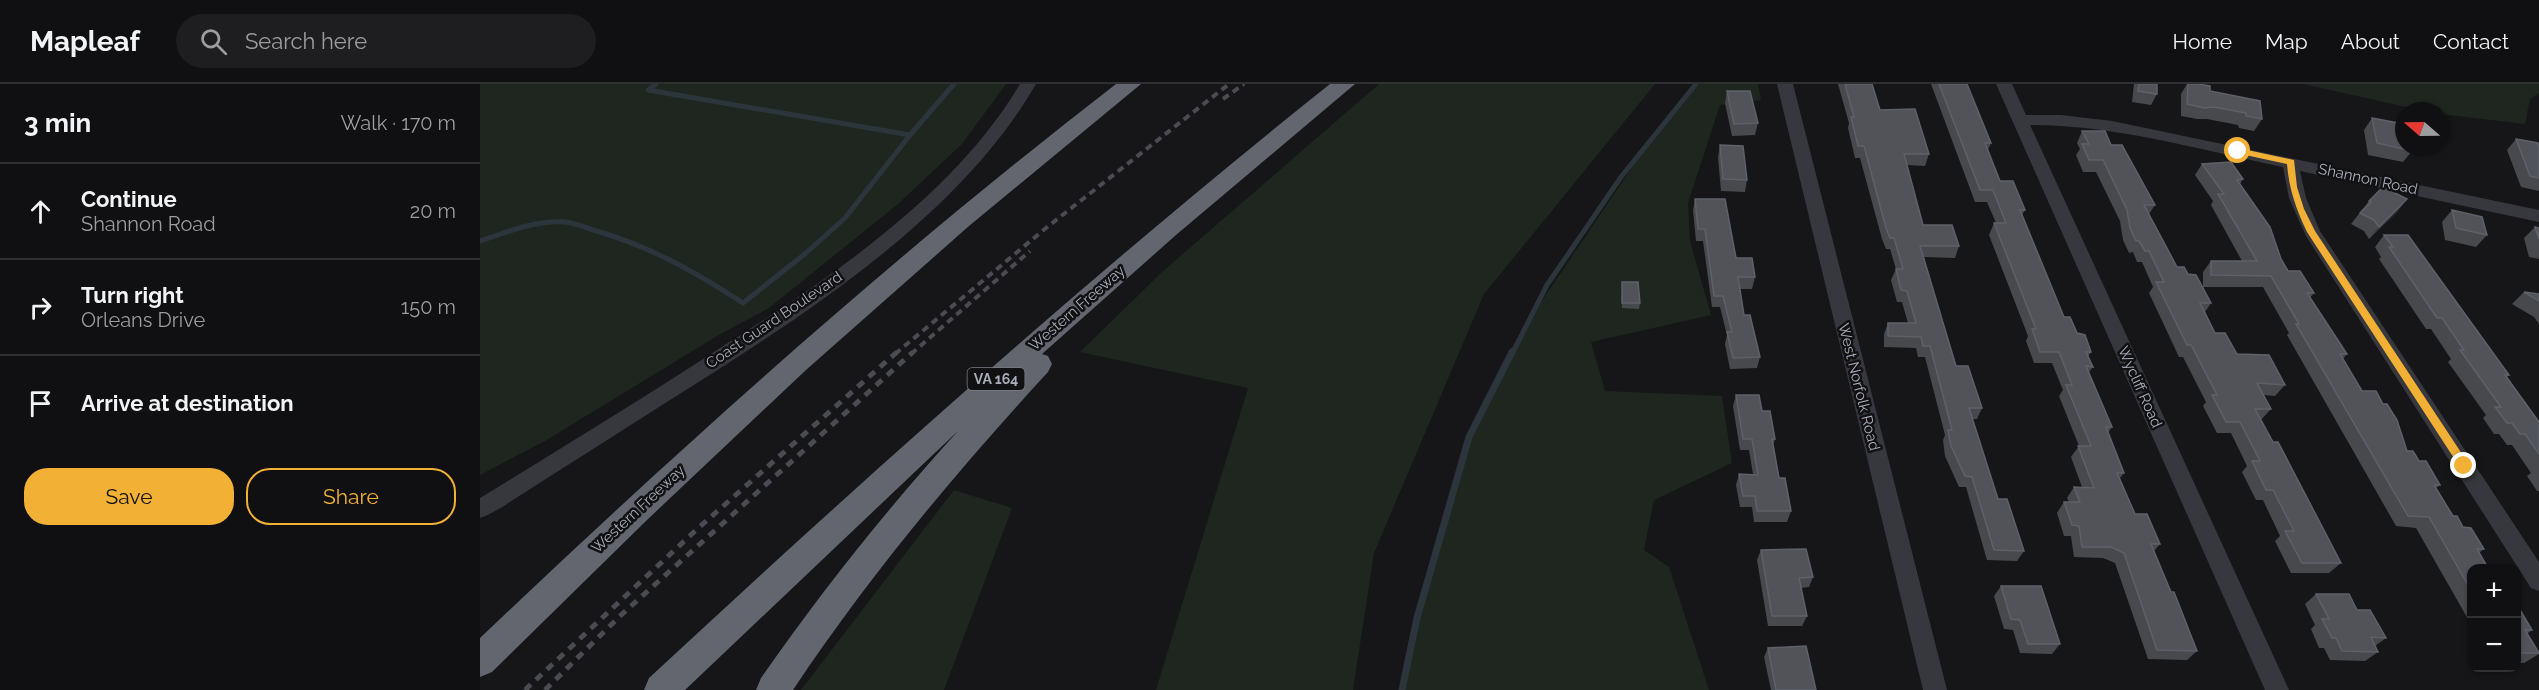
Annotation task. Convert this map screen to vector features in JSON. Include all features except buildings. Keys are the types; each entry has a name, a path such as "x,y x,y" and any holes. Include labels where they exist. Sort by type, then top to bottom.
{"highway":[{"name":"Western Freeway","path":"480,661 724,427 839,324 1022,168 1131,84"},
{"name":"Western Freeway","path":"662,690 903,462 1138,254 1263,148 1344,84"},
{"path":"772,690 857,573 921,492 984,421 1121,280 1263,148"}],"street":[{"name":"Coast Guard Boulevard","path":"480,509 792,311 877,249 952,181 988,141 1018,102 1028,84"},
{"name":"West Norfolk Road","path":"1785,84 1935,690"},
{"name":"Wycliff Road","path":"2004,84 2277,690"},
{"name":"Shannon Road","path":"2020,120 2061,120 2112,126 2539,216"},
{"path":"2291,162 2293,187 2300,209 2312,232 2539,581"}],"shaded area":[{"path":"480,84 1006,84 962,144 898,204 769,308 717,336 545,441 480,475"},
{"path":"1379,84 1655,84 1484,294 1374,553 1353,690 1156,690 1248,388 1080,352 1162,272"},
{"path":"1699,84 1758,84 1761,100 1720,105 1688,203 1690,241 1711,315 1591,342 1605,391 1722,396 1732,463 1654,500 1644,550 1669,567 1709,690 1405,690 1418,617 1467,443 1533,314 1635,163"},
{"path":"2303,84 2539,84 2539,93 2530,99 2525,124 2449,115 2449,102 2395,102 2395,105"},
{"path":"954,490 1012,508 944,690 801,690"}],"waterway":[{"path":"656,84 648,90 910,135"},
{"path":"910,135 954,84"},
{"path":"1512,354 1547,285 1621,177 1696,84"},
{"path":"480,241 543,223 574,224 619,238 656,254 692,272 743,303 806,253 845,218 910,135"},
{"path":"1402,690 1417,618 1469,437 1512,352"}],"railway":[{"path":"895,354 1046,228 1229,84"},
{"path":"1223,99 1244,84"},
{"path":"911,354 1030,251"},
{"path":"525,690 695,531 897,352"},
{"path":"545,690 620,616 913,352"}],"route":[{"path":"2238,151 2291,162 2293,187 2300,209 2312,232 2464,466"}]}
